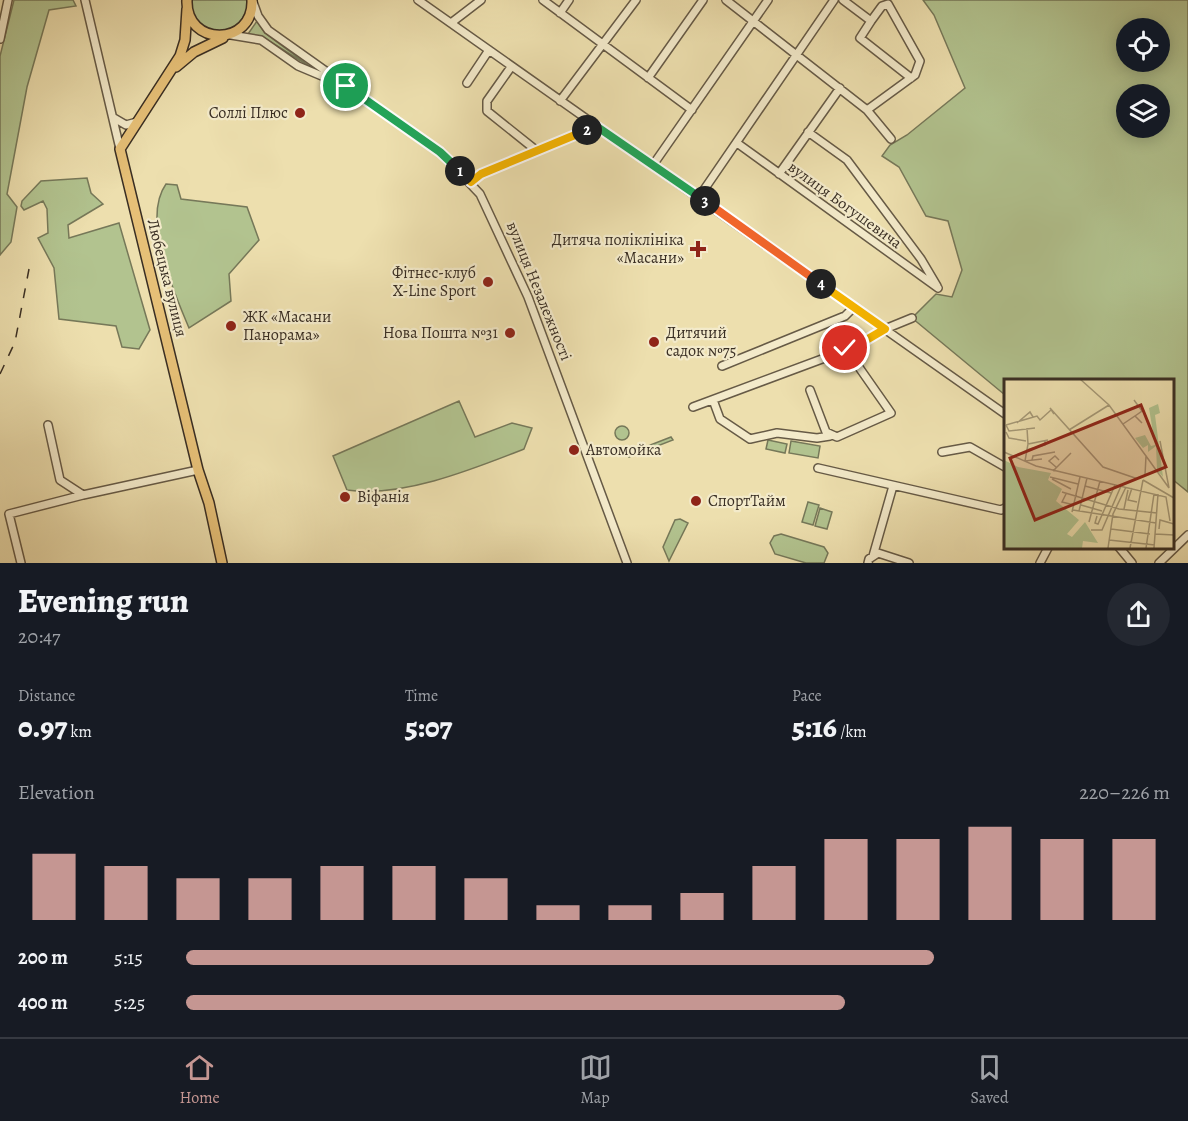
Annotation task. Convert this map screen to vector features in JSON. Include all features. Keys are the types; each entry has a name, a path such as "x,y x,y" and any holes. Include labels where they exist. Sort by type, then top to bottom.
{"main road":[{"name":"вулиця Незалежності","path":"187,4 192,21 202,31 214,36 229,35 246,23 252,12 253,0"},
{"path":"120,149 171,73 183,48 187,4"},
{"path":"171,73 194,52 229,35"},
{"name":"Любецька вулиця","path":"120,149 222,563"}],"street":[{"path":"0,39 8,0"},
{"name":"Любецька вулиця","path":"85,0 120,149"},
{"name":"вулиця Незалежності","path":"253,0 258,16 268,30 440,152 471,182 485,203 528,297 627,563"},
{"path":"418,0 1004,413"},
{"path":"451,23 481,0"},
{"path":"543,0 692,110"},
{"path":"560,13 569,0"},
{"path":"560,101 636,0"},
{"path":"648,78 703,0"},
{"path":"726,0 867,110 891,139"},
{"path":"653,165 768,0"},
{"path":"699,197 834,0"},
{"path":"843,0 871,21"},
{"path":"867,110 911,78 920,61 888,4 882,6 860,38 911,78"},
{"name":"вулиця Незалежності","path":"229,35 261,40 297,66 346,86"},
{"path":"467,82 489,50"},
{"path":"511,67 487,101 487,111 532,144 537,151"},
{"path":"779,174 840,88"},
{"path":"114,118 123,125 137,122"},
{"path":"471,182 478,176 596,126"},
{"name":"вулиця Богушевича","path":"737,143 938,288 921,259 847,160 808,132"},
{"path":"722,366 845,316 854,307"},
{"path":"693,407 856,346 885,329 912,318"},
{"path":"713,400 720,419 750,440 777,433 817,438 837,437 891,413 856,363 856,346"},
{"path":"810,390 826,432 830,436"},
{"path":"48,425 60,480 83,495"},
{"path":"942,452 970,447 1004,466"},
{"path":"818,468 1001,510 1004,508"},
{"path":"21,563 9,514 198,470"},
{"path":"870,560 893,486"},
{"path":"1159,563 1188,535"},
{"path":"1040,563 1048,548"},
{"path":"1120,548 1132,563"},
{"path":"870,560 878,553 904,562"}],"green space":[{"path":"14,0 73,0 76,6 49,10 27,87 7,194 17,207 11,242 0,255 0,56"},
{"path":"192,0 249,0 244,15 237,25 227,31 216,32 198,22 193,12"},
{"path":"923,0 1188,0 1188,492 1173,480 1173,379 1004,379 1004,394 912,318 936,294 952,297 962,270 948,221 926,216 899,167 882,156 890,145 907,135 965,88 934,15"},
{"path":"257,21 265,33 312,68 263,37 248,34"},
{"path":"87,178 91,193 103,204 68,225 69,238 119,223 150,330 139,349 122,347 116,326 59,319 54,268 38,238 48,233 47,209 43,201 24,210 21,206 22,201 41,181"},
{"path":"166,184 177,185 181,199 247,207 259,240 229,274 231,301 189,328 162,256 158,235 159,199"},
{"path":"459,401 475,437 512,423 532,428 524,449 460,473 414,486 391,490 347,490 333,456"},
{"path":"619,426 625,426 629,433 625,440 619,440 615,436 615,430"},
{"path":"671,437 673,440 629,457 627,454"},
{"path":"768,440 787,444 785,453 766,449"},
{"path":"791,441 820,446 818,458 789,453"},
{"path":"808,502 819,505 813,525 802,522"},
{"path":"820,508 832,512 827,529 815,526"},
{"path":"680,519 688,523 669,561 663,547 675,520"},
{"path":"781,534 824,547 828,553 824,563 806,563 775,554 770,543 774,536"}],"railway":[{"path":"0,374 15,342 29,269"}],"place":[{"name":"Соллі Плюс","path":"300,113"},
{"name":"Дитяча поліклініка «Масани»","path":"698,249"},
{"name":"Фітнес-клуб X-Line Sport","path":"488,282"},
{"name":"ЖК «Масани Панорама»","path":"231,326"},
{"name":"Нова Пошта №31","path":"510,333"},
{"name":"Дитячий садок №75","path":"654,342"},
{"name":"Автомойка","path":"574,450"},
{"name":"Віфанія","path":"345,497"},
{"name":"СпортТайм","path":"696,501"}],"route":[{"path":"346,86 378,106 440,152 471,182 481,174 596,126 885,329 856,346 845,348"}]}
